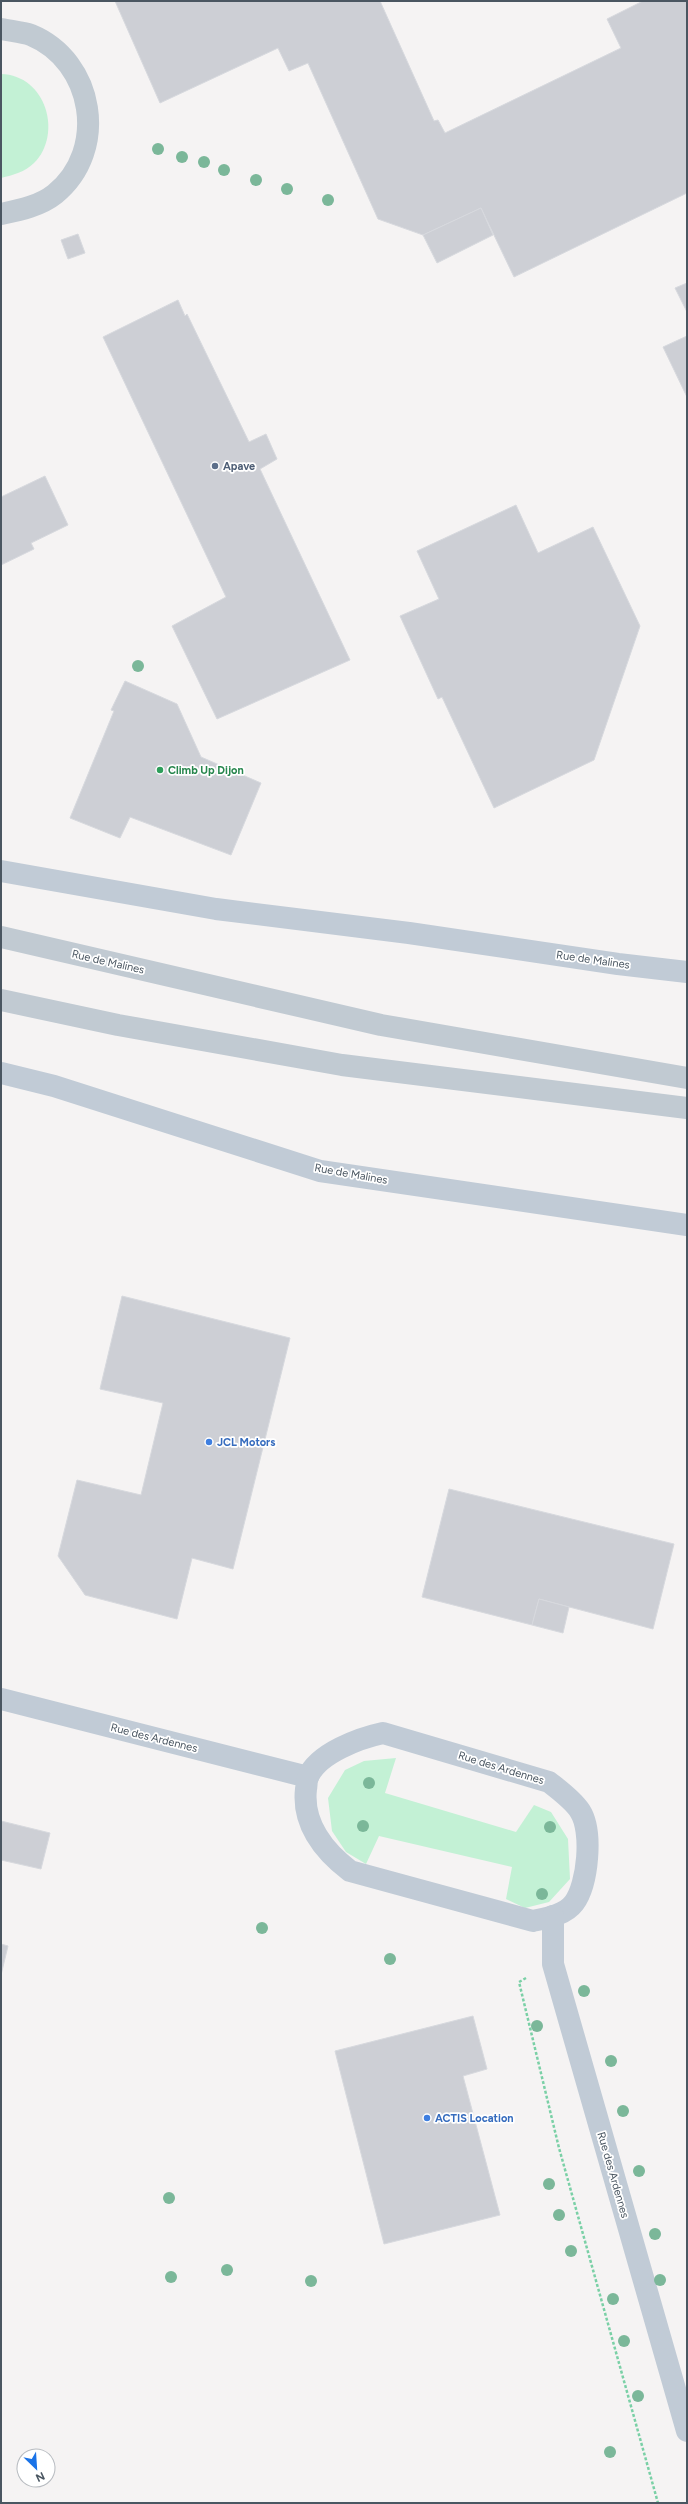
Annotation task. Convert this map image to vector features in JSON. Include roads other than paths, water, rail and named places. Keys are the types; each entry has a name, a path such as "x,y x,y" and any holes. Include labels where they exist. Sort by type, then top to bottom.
{"main road":[{"name":"Rue de Malines","path":"1,871 216,910 409,933 618,964 687,972"},
{"name":"Rue de Malines","path":"1,1073 54,1086 320,1171 687,1225"},
{"name":"Rue des Ardennes","path":"1,1699 308,1777"},
{"name":"Rue des Ardennes","path":"383,1733 549,1782 580,1812 586,1827 587,1844 583,1886 574,1903 567,1909 553,1916 533,1921 350,1871 336,1861 312,1831 305,1800 308,1777 321,1762 347,1744 383,1733"},
{"name":"Rue des Ardennes","path":"553,1916 553,1964 687,2431"}],"street":[{"path":"1,29 31,35 58,52 79,77 89,107 88,140 76,170 55,194 26,209 1,214"},
{"name":"Rue de Malines","path":"1,937 381,1025 687,1078"},
{"path":"1,1000 118,1025 342,1064 687,1108"}],"place":[{"name":"Apave","path":"215,466"},
{"name":"Climb Up Dijon","path":"160,770"},
{"name":"JCL Motors","path":"209,1442"},
{"name":"ACTIS Location","path":"427,2118"}]}
